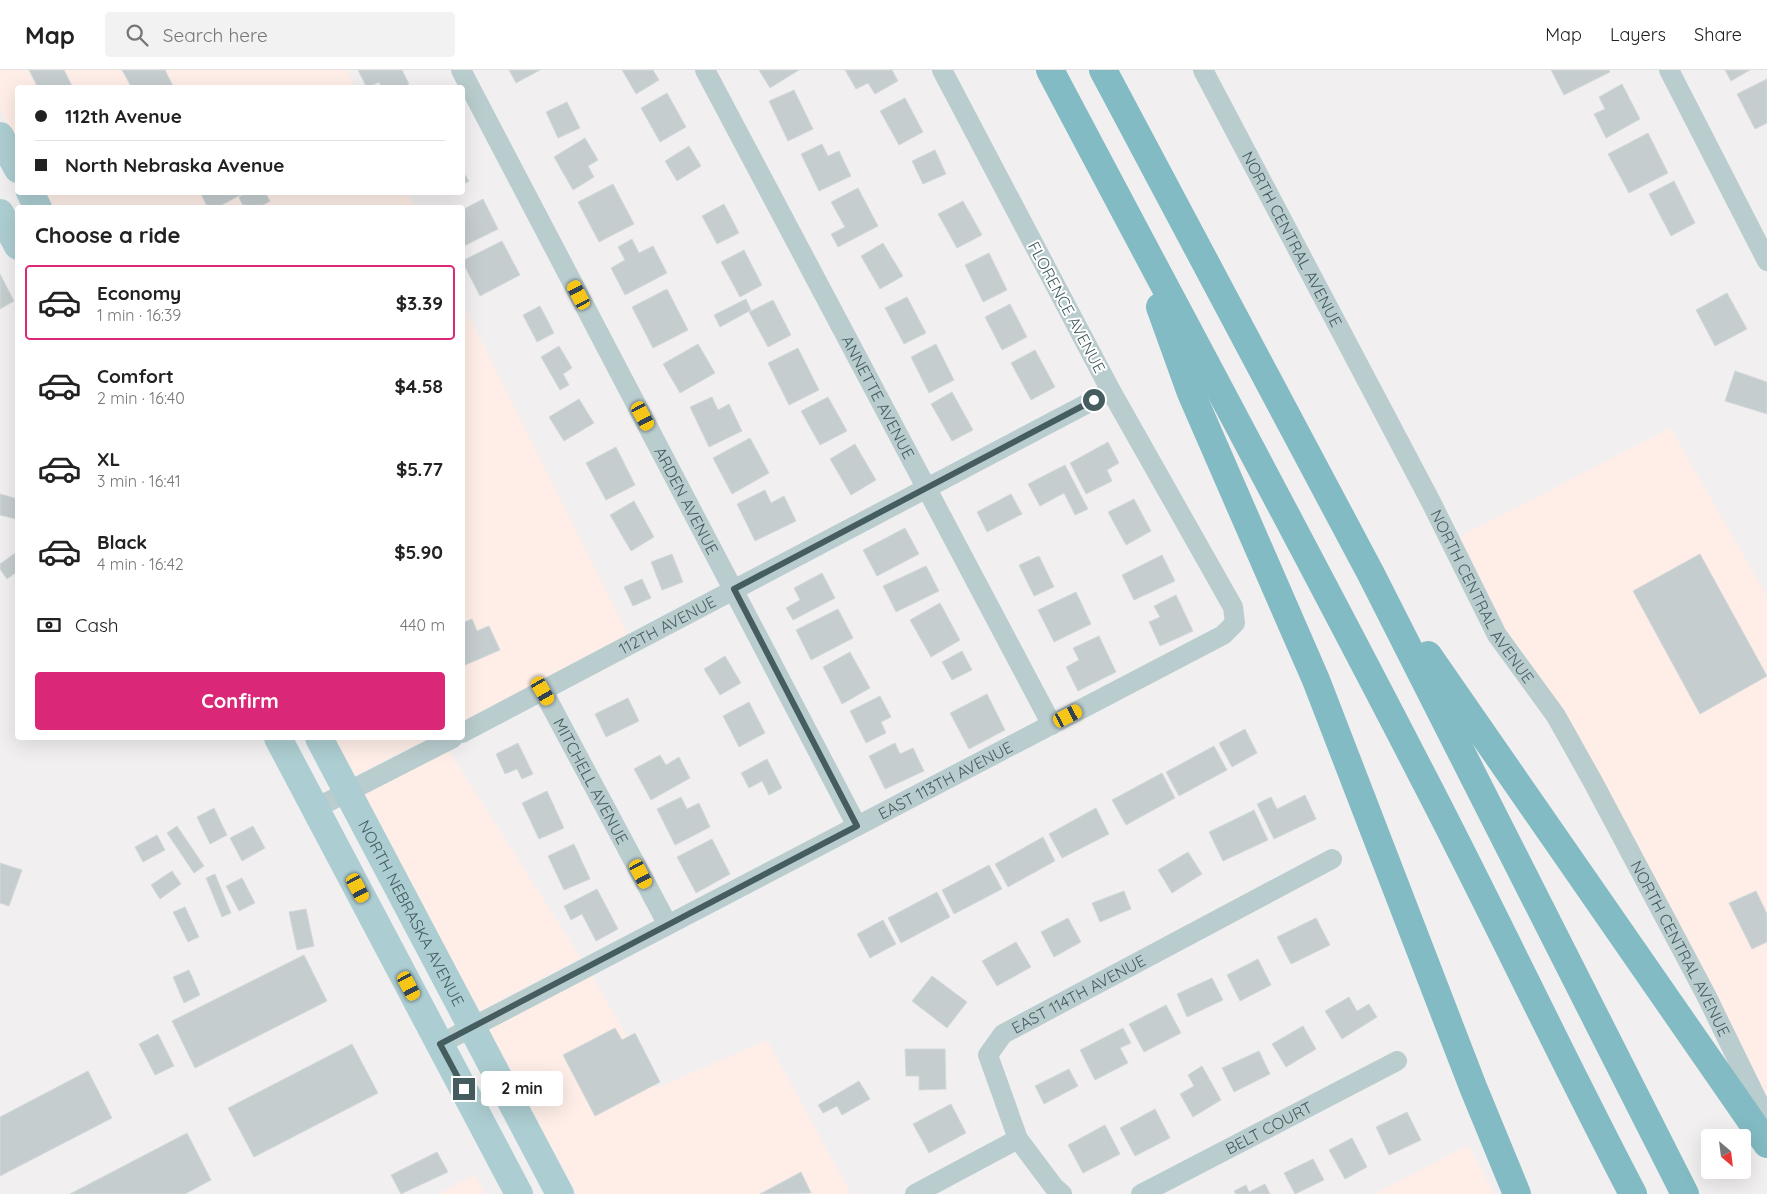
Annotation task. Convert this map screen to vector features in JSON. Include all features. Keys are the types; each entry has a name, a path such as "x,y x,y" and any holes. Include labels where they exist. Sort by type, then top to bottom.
{"highway":[{"path":"1050,70 1424,779 1500,926 1574,1081 1633,1194"},
{"path":"1103,70 1371,574 1685,1194"},
{"path":"1135,232 1191,393 1322,696 1448,1024 1517,1194"},
{"path":"1371,574 1767,1144"}],"main road":[{"path":"0,136 15,164"},
{"path":"0,213 15,240"},
{"path":"279,740 519,1194"},
{"name":"NORTH NEBRASKA AVENUE","path":"320,740 560,1194"},
{"path":"454,1071 487,1055"}],"street":[{"name":"ARDEN AVENUE","path":"461,70 857,826"},
{"name":"ANNETTE AVENUE","path":"706,70 1052,725"},
{"name":"FLORENCE AVENUE","path":"942,70 1111,391 1233,607 1235,623"},
{"name":"NORTH CENTRAL AVENUE","path":"1203,70 1428,498 1497,635 1556,716 1603,800 1706,995 1767,1120"},
{"path":"1669,70 1767,260"},
{"name":"112TH AVENUE","path":"465,730 1111,391"},
{"name":"EAST 113TH AVENUE","path":"440,1044 1223,635 1235,623"},
{"name":"MITCHELL AVENUE","path":"543,691 668,925"},
{"path":"316,808 449,740"},
{"name":"EAST 114TH AVENUE","path":"1018,1140 988,1055 1003,1034 1332,859"},
{"name":"BELT COURT","path":"1141,1194 1397,1061"},
{"path":"915,1194 1018,1140 1054,1187 1062,1194"}],"shaded area":[{"path":"0,70 347,70 354,85 15,85 15,138 0,110"},
{"path":"45,195 409,195 414,205 50,205"},
{"path":"465,308 628,634 465,720"},
{"path":"1670,428 1767,596 1767,1098 1505,630 1459,537"},
{"path":"335,740 425,740 354,776"},
{"path":"449,751 581,958 479,1011 364,795"},
{"path":"592,976 657,1088 767,1040 851,1194 577,1194 489,1030"},
{"path":"1469,1145 1494,1194 1374,1194"},
{"path":"475,1175 485,1194 438,1194"}],"building":[{"path":"29,70 64,70 72,85 36,85"},
{"path":"122,70 165,70 172,85 130,85"},
{"path":"358,70 402,70 409,84 380,85 379,82 373,85 366,85"},
{"path":"509,70 540,70 516,83"},
{"path":"622,70 653,70 659,80 636,94"},
{"path":"759,70 799,70 770,88"},
{"path":"845,70 892,70 898,81 875,94 868,83 856,89"},
{"path":"1551,70 1609,70 1610,72 1564,95"},
{"path":"1725,70 1750,70 1731,81"},
{"path":"1767,79 1767,123 1755,129 1737,94"},
{"path":"1622,84 1640,119 1606,138 1594,114 1605,109 1599,97"},
{"path":"794,90 813,129 788,141 769,101"},
{"path":"667,93 686,127 660,142 641,108"},
{"path":"905,98 923,132 899,145 880,111"},
{"path":"567,102 580,128 558,138 546,112"},
{"path":"1648,133 1668,173 1629,193 1608,154"},
{"path":"585,138 598,160 588,166 594,177 573,190 554,157"},
{"path":"822,144 828,156 839,151 851,176 819,191 801,154"},
{"path":"689,146 701,166 677,181 665,161"},
{"path":"935,150 946,174 923,184 912,161"},
{"path":"465,175 469,181 465,183"},
{"path":"1674,181 1695,223 1671,236 1649,194"},
{"path":"613,184 634,224 599,242 578,202"},
{"path":"858,188 878,226 838,247 831,234 845,227 831,202"},
{"path":"202,195 240,195 222,205 206,205"},
{"path":"242,195 267,195 270,201 263,205 243,205 239,197"},
{"path":"483,199 498,229 465,246 465,208"},
{"path":"963,201 982,235 957,248 938,214"},
{"path":"724,204 739,233 717,244 702,216"},
{"path":"632,239 639,253 653,246 667,273 625,295 611,268 625,260 618,247"},
{"path":"502,241 520,275 480,296 465,267 465,260"},
{"path":"883,243 903,276 880,289 861,256"},
{"path":"744,250 762,285 740,297 721,262"},
{"path":"989,253 1007,290 983,302 965,265"},
{"path":"0,274 14,301 0,309"},
{"path":"667,289 688,330 653,348 632,307"},
{"path":"1727,293 1747,329 1715,346 1696,310"},
{"path":"907,297 926,333 904,344 885,308"},
{"path":"746,299 751,310 720,327 714,315"},
{"path":"773,300 791,335 768,347 749,312"},
{"path":"1010,304 1027,337 1002,350 985,317"},
{"path":"540,306 554,333 537,342 523,315"},
{"path":"698,344 715,373 680,393 663,364"},
{"path":"936,344 954,380 929,393 911,357"},
{"path":"559,346 572,368 563,374 569,385 560,390 541,357"},
{"path":"798,348 819,390 789,405 768,363"},
{"path":"1035,350 1055,387 1031,400 1011,363"},
{"path":"1735,371 1767,382 1767,414 1725,401"},
{"path":"952,392 973,430 952,441 931,404"},
{"path":"712,397 718,410 729,404 742,431 709,447 690,407"},
{"path":"828,397 847,431 820,445 801,411"},
{"path":"579,399 594,423 564,441 549,417"},
{"path":"750,438 769,473 732,494 713,458"},
{"path":"1108,442 1119,463 1107,470 1112,481 1086,494 1070,463"},
{"path":"855,444 876,480 851,495 830,459"},
{"path":"616,447 635,485 606,500 586,463"},
{"path":"1065,465 1088,509 1075,515 1064,493 1040,506 1028,484"},
{"path":"765,490 771,503 784,496 796,521 755,541 737,504"},
{"path":"0,494 15,498 15,519 0,515"},
{"path":"1011,494 1022,514 987,532 977,512"},
{"path":"1134,499 1151,531 1126,545 1108,512"},
{"path":"634,501 654,537 631,551 610,515"},
{"path":"905,528 919,554 877,576 863,550"},
{"path":"15,553 15,573 7,579 0,569 0,564"},
{"path":"672,554 683,582 662,590 651,562"},
{"path":"1700,554 1767,676 1700,714 1633,591"},
{"path":"1162,555 1175,581 1134,600 1122,575"},
{"path":"1039,556 1054,587 1034,596 1019,565"},
{"path":"926,566 939,591 896,612 883,586"},
{"path":"822,573 835,598 793,620 786,608 800,600 794,588"},
{"path":"642,579 651,598 633,606 624,587"},
{"path":"1076,592 1091,624 1054,642 1038,610"},
{"path":"1176,595 1193,631 1160,646 1149,622 1160,617 1154,606"},
{"path":"940,603 960,640 931,657 910,620"},
{"path":"838,609 853,638 811,660 796,630"},
{"path":"472,619 477,631 489,626 500,650 465,665 465,622"},
{"path":"1099,636 1116,672 1078,691 1066,667 1079,660 1073,648"},
{"path":"962,651 972,670 952,680 942,662"},
{"path":"850,652 870,688 842,704 823,667"},
{"path":"725,656 741,683 720,695 704,669"},
{"path":"987,694 1005,730 969,749 950,713"},
{"path":"880,696 891,717 881,722 886,733 866,743 850,711"},
{"path":"628,698 639,721 606,737 595,714"},
{"path":"749,702 765,733 739,747 723,716"},
{"path":"1245,729 1257,753 1232,767 1219,743"},
{"path":"518,743 533,774 522,779 517,769 505,774 496,754"},
{"path":"895,743 900,754 913,748 924,771 885,789 869,756"},
{"path":"1214,746 1227,770 1179,796 1166,772"},
{"path":"660,755 666,765 679,757 690,778 651,800 634,769"},
{"path":"767,759 782,788 769,795 762,781 749,788 741,773"},
{"path":"1162,773 1175,798 1126,825 1112,800"},
{"path":"547,791 564,828 539,839 522,803"},
{"path":"1305,795 1316,819 1274,839 1257,804 1271,797 1277,809"},
{"path":"681,797 687,809 699,803 710,827 675,845 657,809"},
{"path":"214,808 227,835 210,844 197,817"},
{"path":"1096,808 1109,834 1062,858 1049,834"},
{"path":"1254,810 1268,840 1223,861 1209,832"},
{"path":"177,826 204,866 194,873 167,833"},
{"path":"253,826 265,848 242,861 230,838"},
{"path":"157,835 165,850 143,862 135,847"},
{"path":"1043,837 1055,861 1008,887 995,864"},
{"path":"712,839 730,874 696,893 677,857"},
{"path":"574,844 590,879 564,890 548,856"},
{"path":"1188,852 1202,874 1172,893 1158,870"},
{"path":"0,863 22,870 9,906 0,903"},
{"path":"989,865 1002,889 954,914 942,890"},
{"path":"172,871 181,884 160,899 151,885"},
{"path":"215,874 231,913 222,917 206,878"},
{"path":"242,878 255,903 239,911 226,886"},
{"path":"597,889 618,929 596,941 582,914 571,920 564,906"},
{"path":"1124,891 1131,909 1100,922 1092,903"},
{"path":"1756,891 1767,914 1767,942 1752,949 1729,903"},
{"path":"937,892 950,917 901,943 888,918"},
{"path":"185,907 199,937 188,942 173,912"},
{"path":"306,909 314,946 297,950 289,912"},
{"path":"1068,918 1081,942 1054,957 1041,932"},
{"path":"1316,918 1330,945 1291,964 1277,937"},
{"path":"883,920 896,944 870,958 857,934"},
{"path":"1016,942 1031,967 997,986 982,961"},
{"path":"304,955 327,1001 195,1068 172,1021"},
{"path":"1258,959 1271,985 1240,1001 1227,975"},
{"path":"189,970 200,995 184,1003 173,977"},
{"path":"932,976 967,1002 947,1028 912,1001"},
{"path":"1212,978 1223,1000 1187,1017 1177,994"},
{"path":"1349,997 1357,1011 1369,1004 1377,1017 1342,1039 1325,1011"},
{"path":"1166,1005 1181,1033 1144,1052 1129,1024"},
{"path":"1303,1026 1316,1049 1286,1067 1272,1044"},
{"path":"615,1028 622,1040 635,1033 660,1082 595,1116 563,1055"},
{"path":"1123,1028 1131,1043 1120,1048 1128,1063 1095,1080 1080,1050"},
{"path":"158,1034 174,1066 155,1075 139,1044"},
{"path":"352,1044 378,1093 254,1157 228,1108"},
{"path":"905,1049 945,1049 946,1089 919,1090 919,1076 906,1076"},
{"path":"1259,1051 1270,1074 1234,1092 1222,1068"},
{"path":"1202,1066 1221,1100 1193,1117 1180,1094 1194,1086 1188,1075"},
{"path":"1069,1069 1078,1086 1044,1104 1035,1086"},
{"path":"88,1071 112,1118 0,1176 0,1117"},
{"path":"859,1081 870,1099 842,1115 837,1106 823,1113 818,1105"},
{"path":"951,1104 966,1133 929,1153 913,1124"},
{"path":"1155,1109 1170,1138 1135,1156 1120,1128"},
{"path":"1407,1112 1421,1140 1389,1155 1376,1127"},
{"path":"1105,1125 1120,1154 1083,1173 1068,1145"},
{"path":"187,1133 211,1180 185,1194 70,1194"},
{"path":"1352,1138 1367,1167 1345,1179 1329,1150"},
{"path":"437,1152 448,1172 401,1194 391,1175"},
{"path":"1313,1159 1324,1180 1295,1194 1284,1173"},
{"path":"801,1172 811,1193 760,1194"},
{"path":"1265,1184 1270,1194 1236,1194 1234,1191 1246,1185 1249,1192"}],"route":[{"path":"464,1089 440,1044 857,826 734,589 1094,400"}]}
